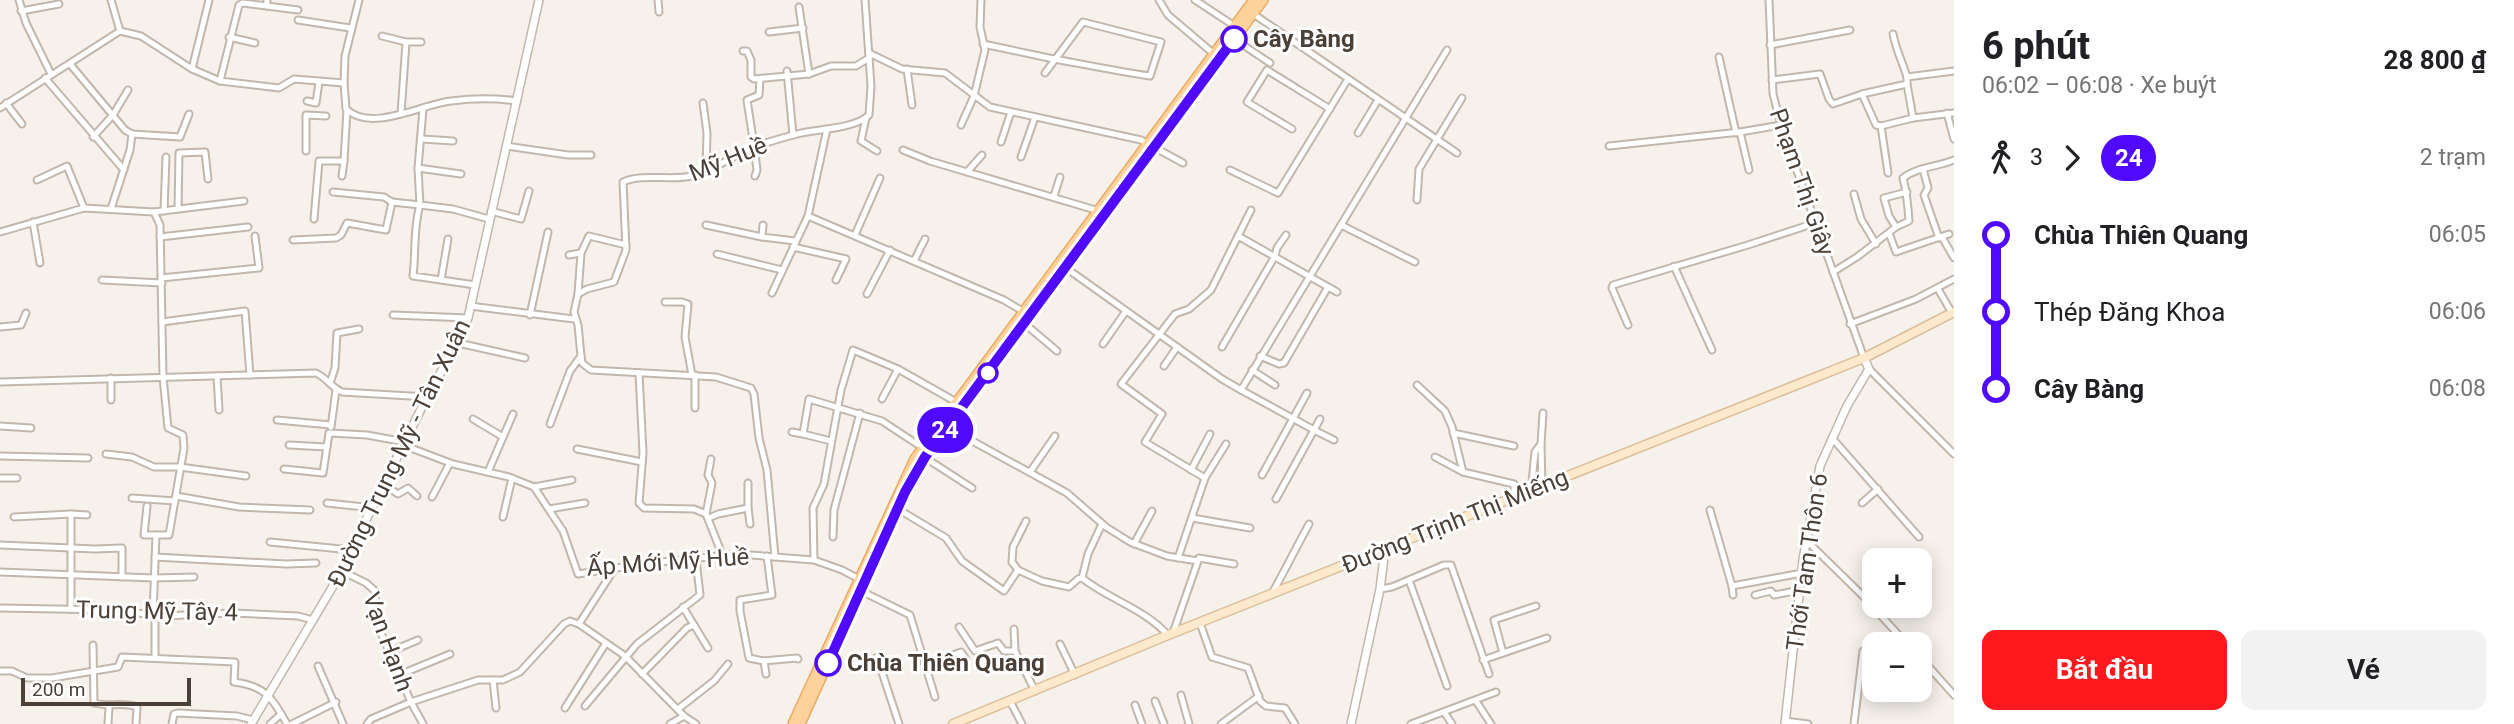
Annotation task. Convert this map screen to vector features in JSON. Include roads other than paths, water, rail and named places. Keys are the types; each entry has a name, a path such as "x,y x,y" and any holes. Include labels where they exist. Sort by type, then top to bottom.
{"main road":[{"path":"1250,11 1254,0"},
{"path":"960,404 1066,268 1214,54 1250,11 1263,0"},
{"path":"793,724 906,474 944,426 1099,211 1234,39 1238,27"},
{"name":"Đường Trịnh Thị Miếng","path":"953,724 1170,634 1864,358 1894,345 1953,312"},
{"path":"800,724 924,452"}],"street":[{"path":"19,0 51,74"},
{"path":"111,0 120,31"},
{"path":"192,69 209,0"},
{"path":"342,176 347,110 345,56 359,0"},
{"name":"Đường Trung Mỹ - Tân Xuân","path":"252,722 342,571 468,318 539,0"},
{"path":"658,0 659,12"},
{"path":"865,0 871,86 869,115 861,141 877,151"},
{"path":"961,125 974,96 985,50 981,27 981,0"},
{"path":"1159,0 1167,15 1214,54"},
{"path":"1195,0 1238,27"},
{"name":"Phạm Thị Giây","path":"1769,0 1773,94 1781,125 1864,358"},
{"path":"220,80 239,4 267,3 298,10"},
{"path":"22,11 59,4"},
{"path":"799,7 809,74"},
{"path":"1250,11 1455,152"},
{"path":"298,20 350,28"},
{"path":"983,44 1054,59 1150,76 1161,42 1083,22 1054,59 1045,73"},
{"path":"769,32 803,28"},
{"path":"1770,45 1850,30"},
{"path":"22,124 3,106 120,31 141,36 192,69 220,80 279,88 294,79 344,83"},
{"path":"1893,34 1897,54 1902,59 1907,77 1913,118"},
{"path":"382,36 421,43"},
{"path":"229,37 255,43"},
{"path":"1234,39 1270,63"},
{"path":"401,114 406,42"},
{"path":"1241,390 1447,50"},
{"path":"743,51 750,54 751,77 760,79 788,74 809,74 831,66 856,66 869,55"},
{"path":"869,55 902,69 945,73 990,107 1141,140 1183,163"},
{"path":"1719,57 1749,170"},
{"path":"70,64 132,134 180,137 189,114"},
{"path":"908,69 912,105"},
{"path":"1292,129 1247,102 1267,70 1331,109"},
{"path":"1907,77 1954,71"},
{"path":"788,74 793,135"},
{"path":"1772,80 1820,74 1825,91 1833,104 1907,84"},
{"path":"45,78 124,170"},
{"path":"755,176 757,170 747,100 759,95 760,79"},
{"path":"1230,170 1278,193 1348,79"},
{"path":"307,101 316,103 319,82"},
{"path":"93,137 113,115 128,90"},
{"path":"1862,94 1876,125 1951,113 1954,139"},
{"path":"1417,200 1419,169 1462,98"},
{"path":"347,110 356,116 369,118 401,114 449,101 498,99 517,102"},
{"path":"1358,133 1378,100"},
{"path":"703,103 707,133 706,170"},
{"path":"423,109 418,168 420,205 414,235 413,276 475,285"},
{"path":"1001,142 1011,112"},
{"path":"306,151 306,115 326,116"},
{"path":"1021,157 1035,117"},
{"name":"Mỹ Huề","path":"578,294 614,282 626,245 623,182 632,178 685,178 754,147 866,118"},
{"path":"1609,146 1781,125"},
{"path":"1881,126 1888,173"},
{"path":"772,293 808,216 827,129"},
{"path":"111,209 130,150 132,134"},
{"path":"422,139 453,141"},
{"path":"506,146 568,155 591,155"},
{"path":"903,150 1099,211"},
{"path":"178,209 180,151 205,152 208,179"},
{"path":"967,172 982,155"},
{"path":"164,211 166,157"},
{"path":"309,161 344,160"},
{"path":"1833,272 1876,244 1896,227 1909,221 1903,178 1909,173 1954,160"},
{"path":"314,219 318,161"},
{"path":"37,180 68,166 84,208"},
{"path":"418,168 461,174"},
{"path":"1923,169 1928,188 1924,195 1940,238 1954,258"},
{"path":"1054,196 1060,177"},
{"path":"855,235 880,178"},
{"path":"333,192 384,197 392,202 521,219 529,191"},
{"path":"1896,227 1889,216 1884,198 1907,192"},
{"path":"1854,194 1861,219 1876,244"},
{"path":"0,232 84,208 154,212 244,201"},
{"path":"293,240 336,238 341,235 346,223 386,230 392,202"},
{"path":"1205,478 1145,442 1162,414 1121,384 1175,314 1189,309 1211,290 1251,210"},
{"path":"147,506 144,535 169,535 183,435 169,428 163,377 160,225 154,212"},
{"path":"808,216 1004,300 1024,312"},
{"path":"33,222 40,263"},
{"path":"1628,325 1612,286 1815,223"},
{"path":"706,225 794,244 846,259 836,280"},
{"path":"762,237 763,225"},
{"path":"1340,225 1415,262"},
{"path":"160,237 248,226"},
{"path":"530,315 548,232"},
{"path":"1889,233 1896,251 1949,234"},
{"path":"1222,347 1286,235"},
{"path":"102,280 161,280 259,268 254,236"},
{"path":"626,245 589,236 580,253 578,294 574,304 582,363 591,370 716,377 751,388 767,470 775,557"},
{"path":"1238,236 1337,292"},
{"path":"441,280 448,239"},
{"path":"914,261 925,239"},
{"path":"867,294 890,250"},
{"path":"569,254 580,253"},
{"path":"717,254 782,270"},
{"path":"1677,265 1712,350"},
{"path":"1066,268 1241,390 1334,440"},
{"path":"1850,324 1883,313 1938,289 1954,279"},
{"path":"1260,356 1279,364 1283,362 1328,287"},
{"path":"1938,289 1953,312"},
{"path":"665,302 688,304 685,337 693,375 695,408"},
{"path":"470,306 575,319"},
{"path":"162,322 245,311 250,375"},
{"path":"1103,344 1126,311"},
{"path":"0,327 21,325 26,313"},
{"path":"393,315 468,318"},
{"path":"1025,324 1057,351"},
{"path":"330,383 335,368 337,333 359,329"},
{"path":"457,343 525,358"},
{"path":"1164,366 1177,347"},
{"path":"814,560 813,508 824,484 845,373 853,350 898,369 960,404"},
{"path":"550,424 570,371 581,356"},
{"path":"1864,358 1869,369 1954,454"},
{"path":"882,399 898,369"},
{"name":"Thới Tam Thôn 6","path":"1785,722 1802,573 1820,466 1869,369"},
{"path":"1252,370 1275,385"},
{"path":"0,382 316,373 342,393 427,397"},
{"path":"639,373 642,462 638,498 640,506 650,509 694,509 707,516 748,508"},
{"path":"217,376 219,410"},
{"path":"111,378 111,400"},
{"path":"1417,385 1445,411 1463,472"},
{"path":"284,469 323,473 336,390"},
{"path":"1262,475 1307,393"},
{"path":"803,434 809,399 860,413 882,421 972,488"},
{"path":"833,537 834,510 860,413"},
{"path":"1542,487 1543,413"},
{"path":"488,472 513,414"},
{"path":"473,419 503,437"},
{"path":"1276,499 1320,419"},
{"path":"277,420 331,425"},
{"path":"0,426 31,428"},
{"path":"944,426 1067,493 1102,524 1134,544 1178,558 1198,561"},
{"path":"792,432 831,441"},
{"path":"329,433 367,435 404,444 450,463 512,478 534,487 572,480"},
{"path":"1453,433 1514,446"},
{"path":"1191,470 1210,434"},
{"path":"1030,472 1055,436"},
{"path":"1832,438 1919,537"},
{"path":"1178,558 1205,478 1226,444"},
{"path":"1531,492 1535,452 1541,444"},
{"path":"289,445 327,447"},
{"path":"577,449 642,462"},
{"path":"106,454 132,457 154,467 180,467 246,476"},
{"path":"0,456 89,458"},
{"path":"1435,457 1463,472 1514,484 1514,499"},
{"path":"711,459 708,475 712,483 707,516 720,549 717,558"},
{"path":"432,497 450,463"},
{"path":"0,478 18,478"},
{"path":"503,517 512,478"},
{"path":"748,483 750,524"},
{"path":"384,485 398,494 408,488 417,496"},
{"name":"Ấp Mới Mỹ Huề","path":"534,487 563,531 578,574 615,567 738,554 814,560 859,579"},
{"path":"1862,503 1878,489"},
{"path":"132,498 310,510"},
{"path":"549,509 585,502"},
{"path":"327,503 373,508"},
{"path":"898,509 946,538 962,561 1006,593 1018,570"},
{"path":"1710,510 1734,594"},
{"path":"1134,544 1152,511"},
{"path":"71,514 71,609"},
{"path":"14,517 87,515"},
{"path":"1192,518 1250,528"},
{"path":"1026,521 1013,547 1012,562 1018,570 1042,581 1069,587 1082,578"},
{"path":"1082,578 1088,554 1102,524"},
{"path":"1273,593 1309,524"},
{"path":"155,658 156,536"},
{"path":"1807,541 1897,632"},
{"path":"270,542 351,550"},
{"path":"0,545 122,548 122,578"},
{"path":"1351,724 1380,589 1385,550"},
{"path":"767,556 772,596 740,600 749,658 763,661 796,657 799,659"},
{"path":"155,557 286,564 316,563"},
{"path":"1082,578 1141,612 1170,634 1199,558 1234,564"},
{"path":"585,706 625,656 700,595 696,560"},
{"path":"1380,589 1392,587 1444,565 1451,565 1489,674"},
{"path":"579,624 615,567"},
{"name":"Vạn Hạnh","path":"342,571 374,590 382,633 422,724"},
{"path":"0,572 154,579 194,577"},
{"path":"1732,586 1802,573"},
{"path":"1409,580 1447,687"},
{"path":"861,590 910,615 935,697"},
{"path":"1755,595 1800,590"},
{"path":"1503,653 1494,621 1536,606"},
{"path":"683,607 708,648"},
{"name":"Trung Mỹ Tây 4","path":"0,608 112,610 154,615 232,613 298,616 313,620"},
{"path":"367,724 371,719 411,702 478,680 503,680 520,672 564,624 570,621 579,624 625,656 684,716 696,724"},
{"path":"1200,622 1212,657 1248,668 1266,706 1285,708 1295,724"},
{"path":"642,674 687,628 694,625"},
{"path":"959,626 975,651 998,643 1004,651 1016,651"},
{"path":"1014,629 1016,651 1035,691"},
{"path":"1483,660 1546,638"},
{"path":"389,652 418,640"},
{"path":"565,708 606,643"},
{"path":"1060,644 1074,675"},
{"path":"93,645 94,703 109,707 133,704 137,707 136,724"},
{"path":"925,665 961,652 966,659"},
{"path":"399,675 450,654"},
{"path":"0,671 12,671 27,678 52,678 118,667 122,657 235,662 234,682 250,684 269,694 290,724 335,702"},
{"path":"877,657 899,724"},
{"path":"1854,724 1862,659"},
{"path":"763,661 766,674"},
{"path":"678,709 714,681 728,664"},
{"path":"318,666 343,724"},
{"path":"1932,670 1954,695"},
{"path":"493,680 496,708"},
{"path":"1410,724 1496,692"},
{"path":"1181,695 1189,724"},
{"path":"1222,724 1259,696"},
{"path":"1010,701 1022,724"},
{"path":"1155,701 1164,724"},
{"path":"1476,701 1491,724"},
{"path":"1135,705 1142,724"},
{"path":"108,724 109,707"},
{"path":"1444,712 1452,724"},
{"path":"172,724 174,714 177,713 237,716 252,722"},
{"path":"270,724 281,714"},
{"path":"670,724 684,716"},
{"path":"1230,718 1234,724"},
{"path":"1785,722 1808,724"}],"place":[{"name":"Cây Bàng","path":"1234,39"},
{"name":"Chùa Thiên Quang","path":"828,663"}]}
